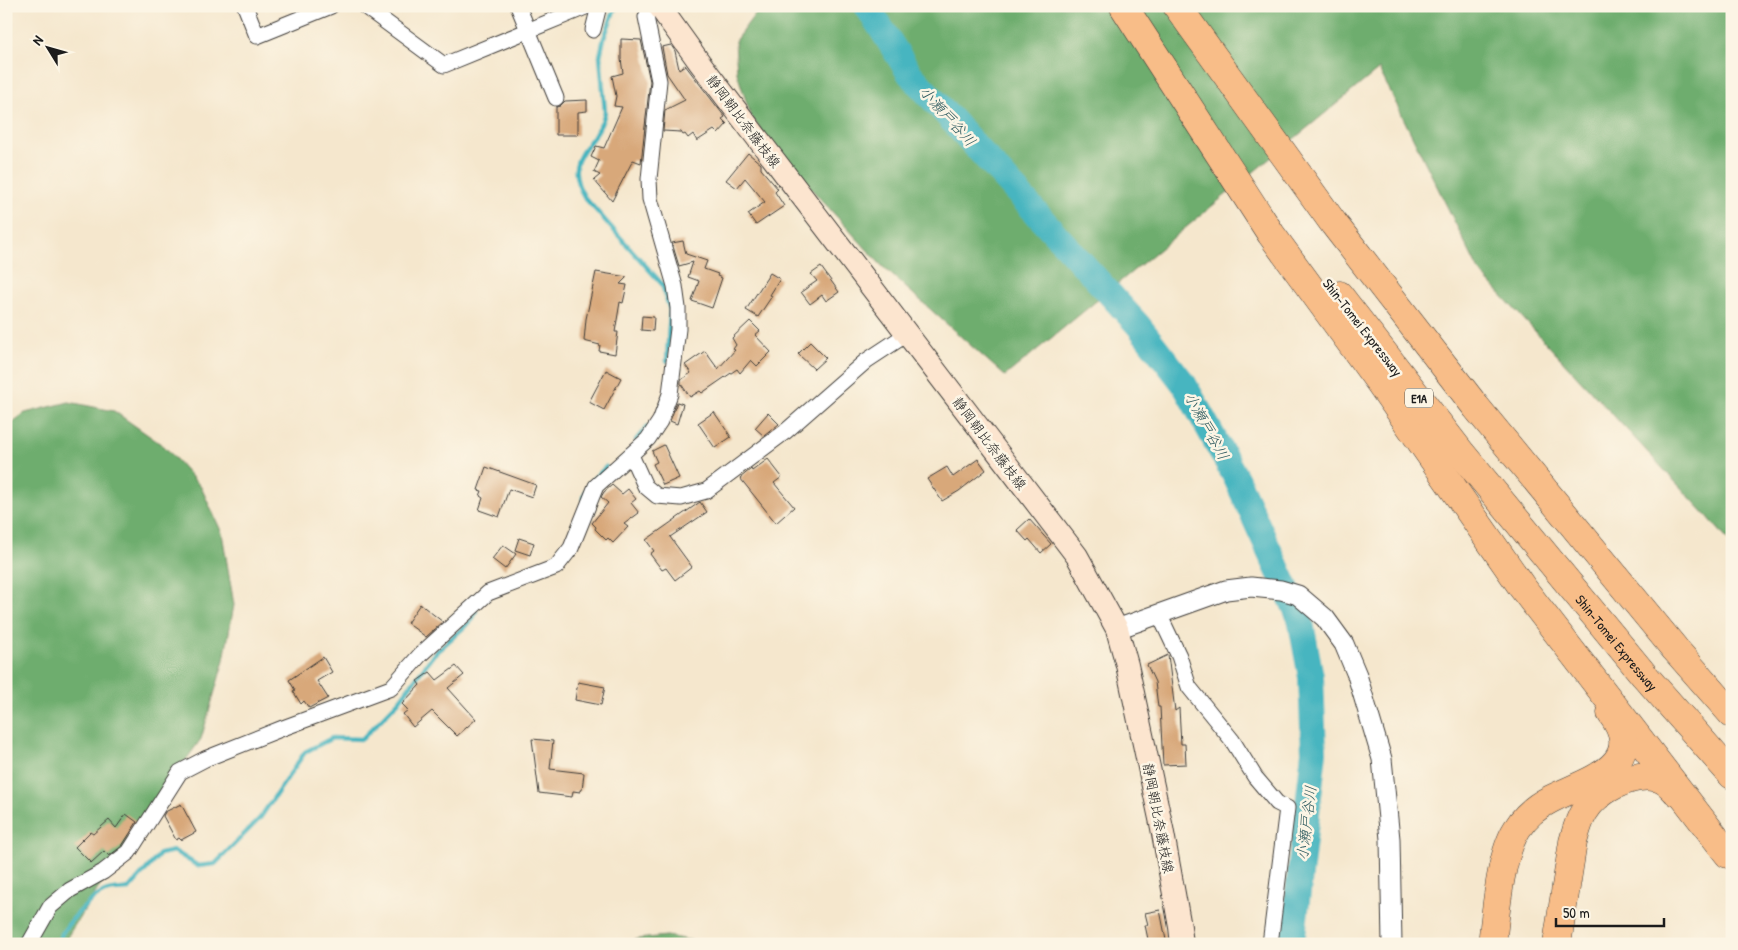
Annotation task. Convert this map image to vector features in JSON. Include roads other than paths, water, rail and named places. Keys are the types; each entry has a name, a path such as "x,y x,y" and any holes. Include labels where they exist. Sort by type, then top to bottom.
{"highway":[{"path":"1177,6 1334,224 1470,399 1669,641 1732,714"},
{"path":"1124,7 1271,234 1380,383 1522,587 1693,806 1728,854"},
{"name":"Shin-Tomei Expressway","path":"1124,7 1295,239 1462,454 1644,675 1732,775"},
{"path":"1492,944 1507,851 1518,828 1527,816 1538,807 1600,777 1611,769 1618,761 1623,750 1623,740 1616,720 1587,681 1568,647"},
{"path":"1557,944 1573,842 1584,812 1594,799 1618,784 1651,776 1668,783 1693,806"}],"main road":[{"name":"静岡朝比奈藤枝線","path":"660,6 700,63 1077,556 1117,629 1127,665 1162,828 1182,944"}],"street":[{"path":"245,6 257,36 331,6"},
{"path":"364,6 444,65 588,6"},
{"path":"518,6 556,98"},
{"path":"593,30 599,6"},
{"path":"29,944 50,907 70,890 103,872 129,852 180,772 205,759 282,728 391,688 420,655 488,593 556,567 571,548 596,486 648,439 660,421 670,394 678,330 678,308 675,286 650,199 649,179 660,81 646,17 651,6"},
{"path":"631,455 645,486 657,496 681,498 706,491 785,432 866,361 907,334"},
{"path":"1117,629 1226,590 1261,587 1298,595 1325,618 1344,644 1357,675 1382,759 1390,839 1392,944"},
{"path":"1158,614 1179,656 1189,687 1232,740 1255,777 1277,803 1286,808 1270,944"}],"waterway":[{"path":"616,6 604,38 600,56 605,112 601,124 582,152 576,171 578,183 585,198 662,284 670,310 667,361"},
{"name":"小瀬戸谷川","path":"867,6 910,74 1138,325 1184,384 1236,478 1300,618 1311,677 1314,752 1292,944"},
{"path":"636,440 647,427"},
{"path":"583,498 590,483 606,467"},
{"path":"58,944 70,922 92,900 105,892 129,889 160,854 174,851 198,866 215,864 260,818 305,752 332,738 362,739 399,701 434,654 472,620 476,612"}]}
